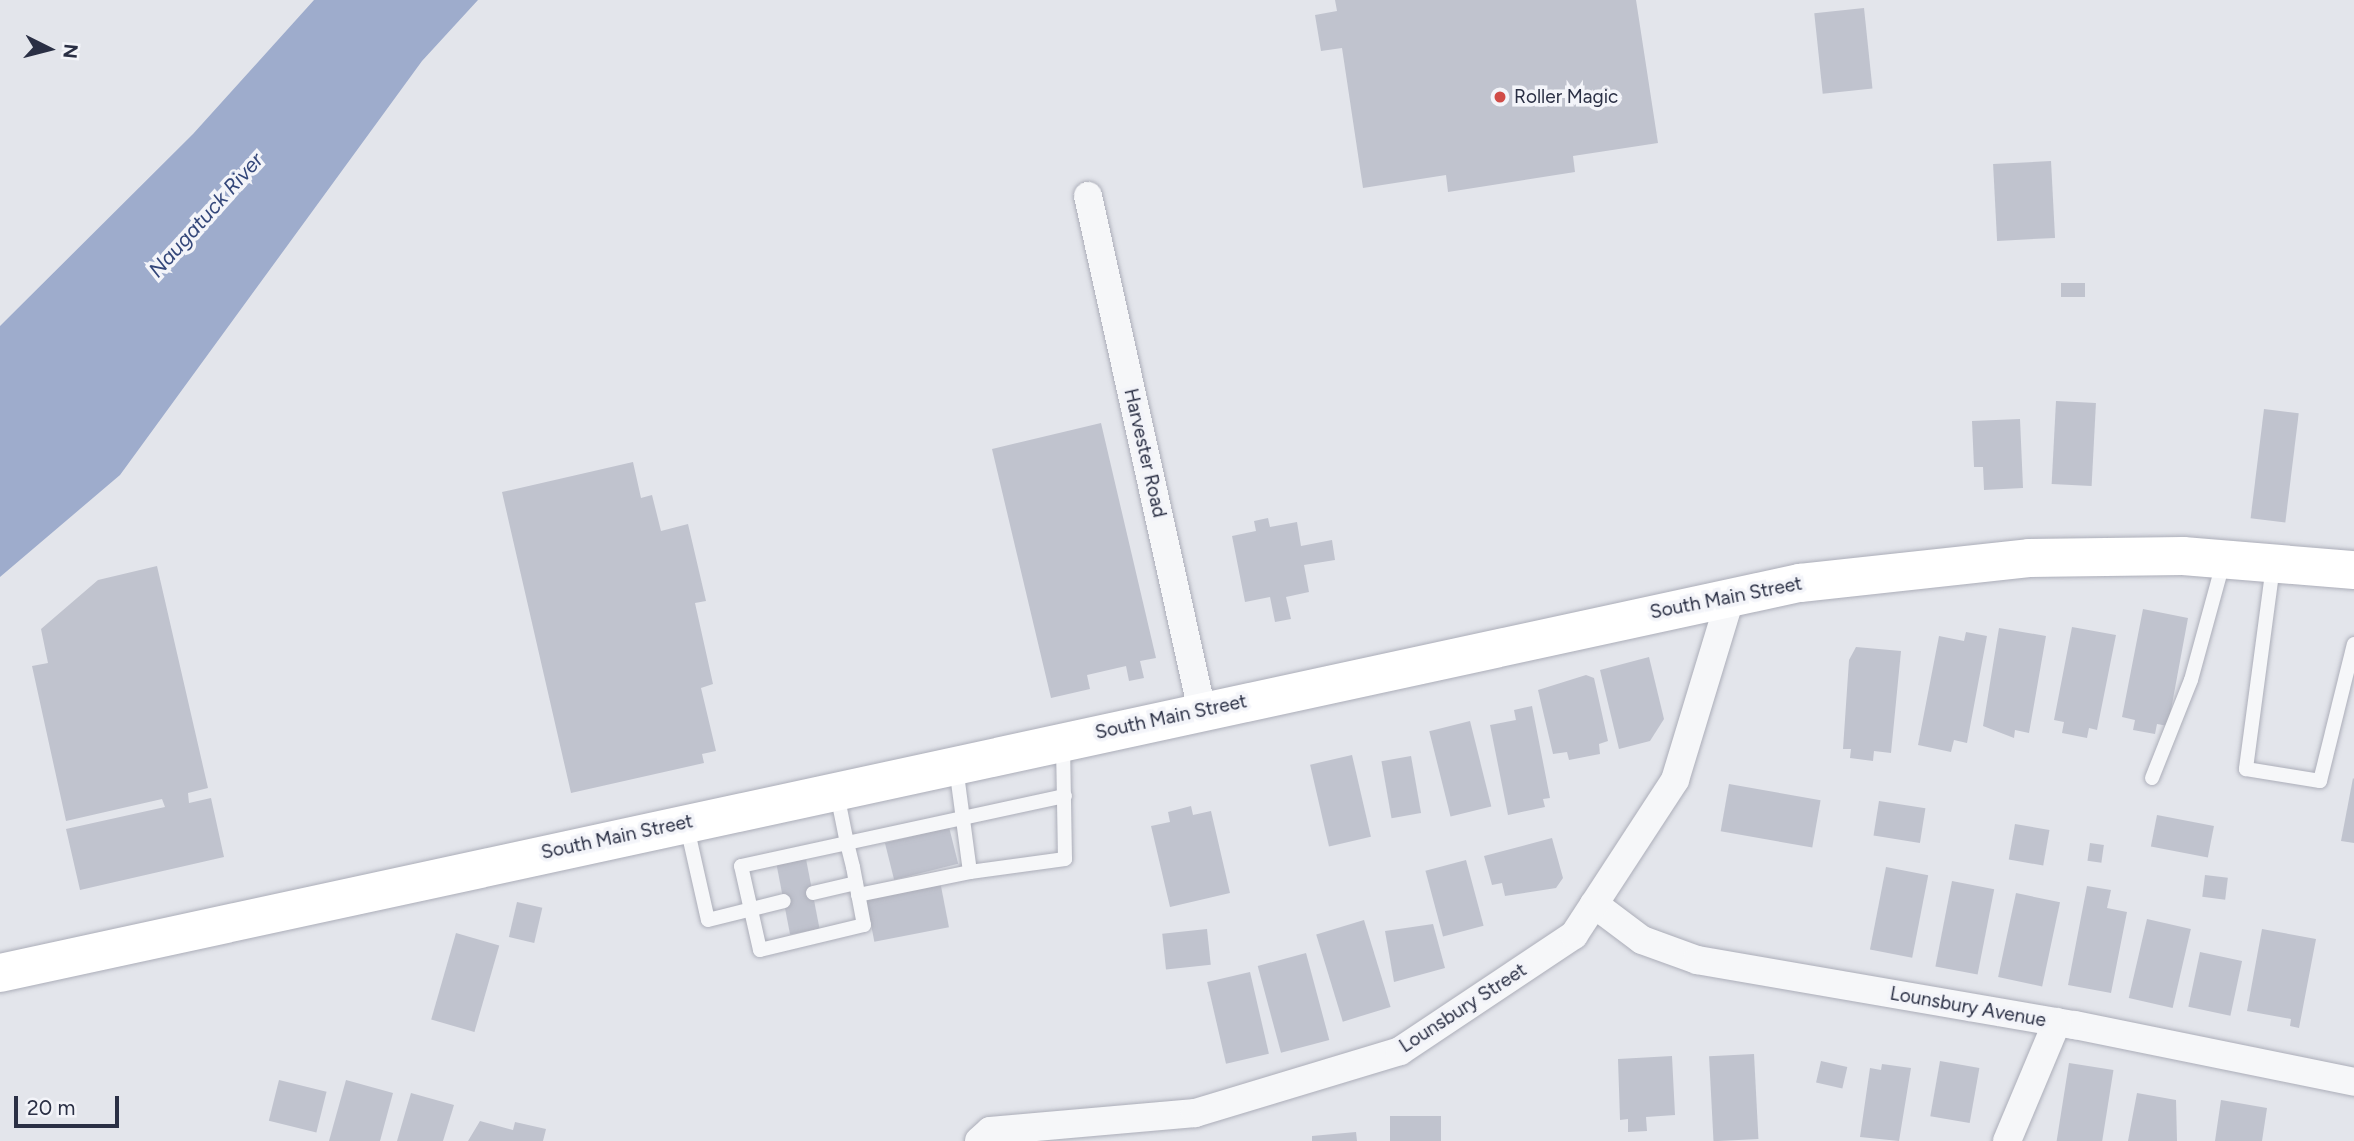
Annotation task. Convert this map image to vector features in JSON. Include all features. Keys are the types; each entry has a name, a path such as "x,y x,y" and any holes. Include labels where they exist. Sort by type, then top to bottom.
{"main road":[{"name":"South Main Street","path":"0,973 1731,596 1959,562 2224,558 2354,570"}],"street":[{"name":"Harvester Road","path":"1088,195 1202,711"},
{"name":"Lounsbury Street","path":"979,1141 990,1131 1195,1113 1399,1051 1574,935 1675,780 1731,596"},
{"name":"Lounsbury Avenue","path":"1594,904 1642,940 1697,960 2057,1022 2354,1082"},
{"path":"2007,1141 2057,1022"}],"lane":[{"path":"2152,778 2191,680 2224,558"},
{"path":"2274,561 2246,769 2320,781 2354,644"},
{"path":"813,893 1065,859 1063,740"},
{"path":"955,765 970,872"},
{"path":"836,789 847,843 857,889 864,925 760,950 741,866 847,843 964,818 1065,796"},
{"path":"686,822 708,920 784,901"}],"water":[{"name":"Naugatuck River","path":"314,0 478,0 422,61 120,475 0,577 0,326 193,134"}],"building":[{"name":"Roller Magic","path":"1335,0 1636,0 1658,143 1573,156 1575,172 1448,192 1446,175 1363,188 1342,48 1321,51 1315,15 1337,11"},
{"path":"1864,8 1872,89 1823,94 1814,13"},
{"path":"2051,161 2055,238 1997,241 1993,164"},
{"path":"2061,283 2085,283 2085,297 2061,297"},
{"path":"2056,401 2096,403 2092,486 2052,484"},
{"path":"2264,409 2299,413 2285,522 2251,518"},
{"path":"2020,419 2023,488 1984,490 1983,467 1974,467 1972,421"},
{"path":"1101,423 1156,658 1140,661 1144,678 1129,681 1126,666 1087,675 1090,689 1051,698 992,449"},
{"path":"633,462 641,498 652,495 661,531 688,524 706,601 695,603 713,684 701,688 716,751 702,754 704,763 571,793 502,492"},
{"path":"1268,518 1270,527 1297,522 1301,546 1332,540 1335,560 1304,565 1309,592 1286,597 1291,619 1275,622 1270,597 1245,602 1232,536 1256,531 1254,521"},
{"path":"157,566 208,788 188,793 189,803 211,798 224,857 80,890 66,829 165,807 162,799 66,821 32,666 48,663 41,629 98,580"},
{"path":"2143,609 2188,618 2168,726 2157,724 2155,734 2133,730 2135,720 2122,717"},
{"path":"2072,627 2116,635 2097,730 2089,728 2087,738 2062,733 2064,722 2054,720"},
{"path":"1999,628 2046,636 2029,733 2015,730 2014,738 1983,726"},
{"path":"1966,632 1987,636 1967,743 1954,740 1951,752 1918,745 1939,636 1964,641"},
{"path":"1856,647 1901,651 1891,753 1874,751 1873,761 1850,758 1851,749 1843,749 1849,660"},
{"path":"1649,657 1664,719 1650,741 1619,749 1600,670"},
{"path":"1586,675 1594,678 1608,741 1599,744 1600,754 1569,760 1567,752 1553,754 1538,690"},
{"path":"1532,706 1550,798 1543,799 1545,807 1508,815 1490,725 1516,720 1514,710"},
{"path":"1470,721 1491,806 1451,817 1429,731"},
{"path":"1352,755 1371,837 1329,847 1310,765"},
{"path":"1411,756 1421,813 1392,818 1381,761"},
{"path":"2354,779 2354,843 2341,841"},
{"path":"1729,784 1821,800 1812,847 1721,831"},
{"path":"1879,801 1925,808 1920,843 1874,836"},
{"path":"1191,806 1193,815 1211,811 1230,893 1170,907 1151,826 1170,822 1168,812"},
{"path":"2157,815 2214,826 2208,857 2151,846"},
{"path":"2015,824 2049,830 2043,866 2009,859"},
{"path":"949,827 958,864 894,880 885,843"},
{"path":"1552,838 1563,878 1556,888 1505,896 1502,883 1492,885 1484,856"},
{"path":"2090,843 2104,845 2101,863 2087,861"},
{"path":"806,859 820,929 790,934 777,865"},
{"path":"1466,860 1484,926 1443,937 1425,871"},
{"path":"1886,867 1928,875 1912,958 1870,949"},
{"path":"2205,875 2228,878 2225,900 2202,897"},
{"path":"940,881 949,927 874,942 865,896"},
{"path":"1952,881 1994,889 1978,975 1935,966"},
{"path":"2087,886 2111,890 2107,908 2127,912 2111,993 2068,985"},
{"path":"2016,893 2060,902 2042,986 1998,977"},
{"path":"517,902 542,908 534,943 509,937"},
{"path":"2147,919 2191,929 2173,1008 2129,998"},
{"path":"1364,920 1391,1007 1343,1022 1316,935"},
{"path":"1433,924 1445,968 1394,982 1385,931"},
{"path":"1207,929 1211,965 1166,970 1162,934"},
{"path":"2262,929 2316,939 2299,1028 2290,1026 2291,1019 2247,1011"},
{"path":"456,933 499,945 474,1032 431,1020"},
{"path":"2200,952 2242,961 2230,1016 2188,1007"},
{"path":"1306,953 1329,1040 1281,1053 1258,966"},
{"path":"1250,972 1269,1054 1226,1064 1207,982"},
{"path":"1754,1054 1758,1139 1713,1141 1709,1056"},
{"path":"1672,1056 1675,1115 1646,1117 1647,1131 1628,1132 1628,1119 1620,1120 1618,1059"},
{"path":"1821,1061 1847,1067 1842,1089 1816,1082"},
{"path":"1940,1061 1979,1068 1970,1123 1930,1116"},
{"path":"2069,1063 2113,1070 2102,1141 2057,1141"},
{"path":"1882,1064 1911,1068 1899,1141 1860,1137 1870,1068 1881,1070"},
{"path":"279,1080 327,1092 316,1133 269,1121"},
{"path":"346,1080 393,1093 380,1141 329,1141"},
{"path":"411,1093 454,1105 443,1141 397,1141"},
{"path":"2137,1093 2176,1100 2177,1141 2128,1141"},
{"path":"2221,1100 2267,1108 2262,1141 2215,1141"},
{"path":"1390,1116 1441,1116 1441,1141 1390,1141"},
{"path":"480,1121 513,1130 515,1122 546,1129 543,1141 468,1141"},
{"path":"1356,1132 1357,1141 1312,1141 1312,1136"}],"place":[{"name":"Roller Magic","path":"1500,97"}]}
